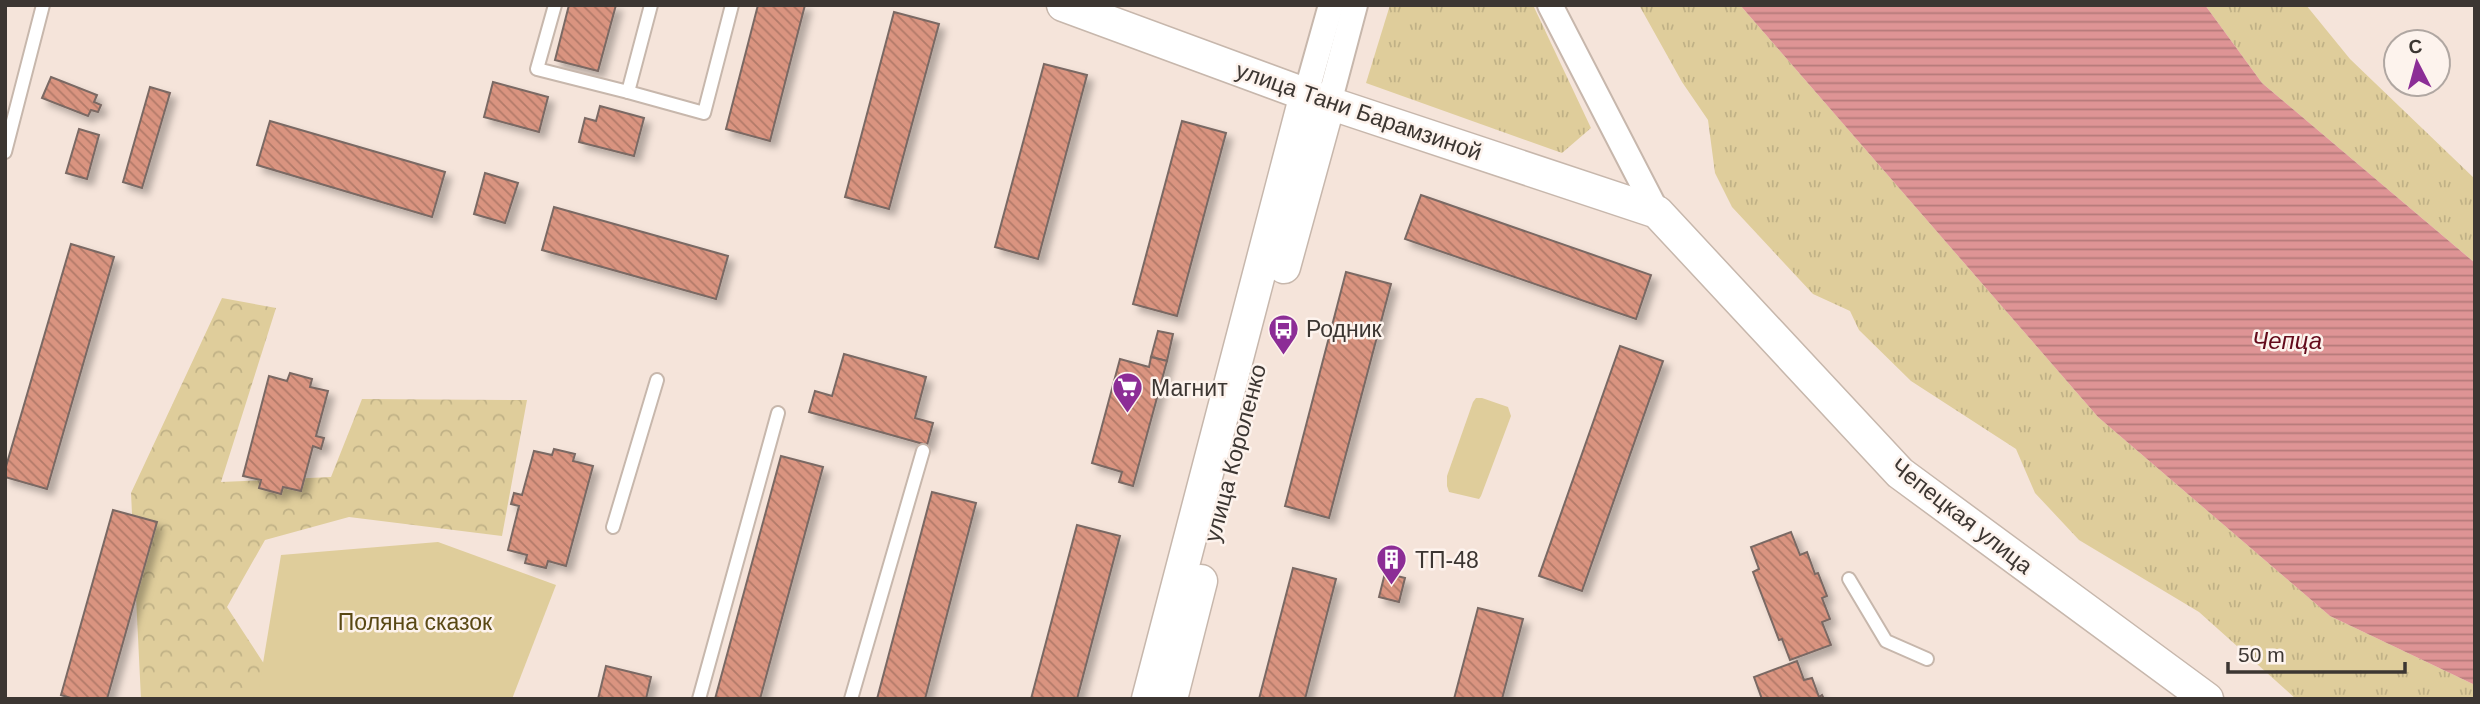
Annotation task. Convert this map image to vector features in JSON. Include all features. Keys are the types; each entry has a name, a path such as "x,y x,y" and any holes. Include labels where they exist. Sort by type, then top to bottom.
{"street":[{"name":"улица Тани Барамзиной","path":"1063,5 1318,99 1657,212"},
{"name":"улица Короленко","path":"1171,699 1232,461 1318,99 1318,51 1331,5"},
{"name":"улица Короленко","path":"1148,699 1318,99 1355,5"},
{"path":"1550,5 1657,212"},
{"name":"Чепецкая улица","path":"1657,212 1900,473 2207,699"}],"lane":[{"path":"5,152 43,5"},
{"path":"555,5 537,69 704,113 732,5"},
{"path":"628,92 651,5"},
{"path":"613,527 657,380"},
{"path":"699,699 778,413"},
{"path":"851,699 923,451"},
{"path":"1849,579 1886,641 1927,659"}],"green space":[{"path":"1390,5 1533,5 1591,128 1562,153 1366,83"},
{"path":"1639,5 1740,5 2098,417 2330,616 2475,685 2475,699 2296,699 2199,612 2079,540 2035,493 2016,449 1911,381 1859,330 1850,311 1813,294 1732,207 1715,173 1708,120 1682,82"},
{"path":"2205,5 2306,5 2350,59 2382,90 2382,98 2391,98 2475,179 2475,263 2262,83"},
{"path":"222,298 276,308 221,482 331,477 362,399 527,400 502,536 349,517 265,540 227,607 287,699 141,699 131,493"},
{"path":"1476,398 1508,407 1511,416 1479,499 1449,492 1447,486 1447,476"},
{"name":"Поляна сказок","path":"438,542 556,585 512,699 257,699 281,555"}],"water":[{"name":"Чепца","path":"1740,5 2205,5 2262,83 2475,263 2475,685 2330,616 2098,417"}],"building":[{"path":"569,5 616,5 598,71 555,60"},
{"path":"758,5 805,5 770,141 726,129"},
{"path":"894,12 939,24 889,209 845,197"},
{"path":"1044,64 1087,75 1038,259 995,247"},
{"path":"51,77 97,95 94,102 101,105 98,112 91,110 88,116 42,98"},
{"path":"493,82 548,97 539,132 484,117"},
{"path":"150,87 170,93 142,188 123,182"},
{"path":"600,106 644,118 634,156 579,142 585,118 596,121"},
{"path":"270,121 445,172 432,217 257,165"},
{"path":"1182,121 1226,133 1177,316 1133,304"},
{"path":"79,129 99,135 87,179 66,173"},
{"path":"485,173 518,183 505,223 474,214"},
{"path":"1421,195 1651,275 1636,319 1405,239"},
{"path":"554,207 728,256 716,299 542,250"},
{"path":"71,244 114,257 47,489 5,477 5,470"},
{"path":"1346,272 1391,284 1329,518 1285,506"},
{"path":"1158,331 1173,334 1167,361 1151,357"},
{"path":"1620,346 1663,361 1582,591 1539,576"},
{"path":"844,354 926,377 915,418 933,423 927,445 809,412 815,391 832,396"},
{"name":"Магнит","path":"1151,357 1167,361 1133,486 1119,482 1122,472 1092,463 1120,359 1149,367"},
{"path":"290,373 312,379 310,387 328,391 316,436 324,438 321,449 313,446 301,491 283,487 281,494 259,488 261,480 243,476 269,376 287,381"},
{"path":"554,449 575,454 573,461 593,466 566,566 548,561 546,568 525,563 527,555 508,550 519,506 511,504 514,493 522,495 534,451 552,455"},
{"path":"781,456 823,467 760,699 715,699"},
{"path":"932,492 976,503 925,699 877,699"},
{"path":"113,510 157,522 107,699 74,699 61,695"},
{"path":"1077,525 1120,536 1077,699 1031,699"},
{"path":"1791,532 1800,555 1807,552 1827,596 1822,598 1830,619 1822,622 1831,645 1790,660 1782,639 1779,640 1753,572 1759,569 1751,547"},
{"path":"1293,568 1336,579 1305,699 1259,699"},
{"name":"ТП-48","path":"1385,573 1405,578 1399,602 1379,597"},
{"path":"1478,608 1523,619 1502,699 1454,699"},
{"path":"1797,661 1804,680 1812,678 1819,697 1822,695 1824,699 1762,699 1754,677"},
{"path":"606,666 651,677 646,699 598,699"}],"place":[{"name":"Родник","path":"1283,356"},
{"name":"Магнит","path":"1128,415"},
{"name":"ТП-48","path":"1392,587"}]}
